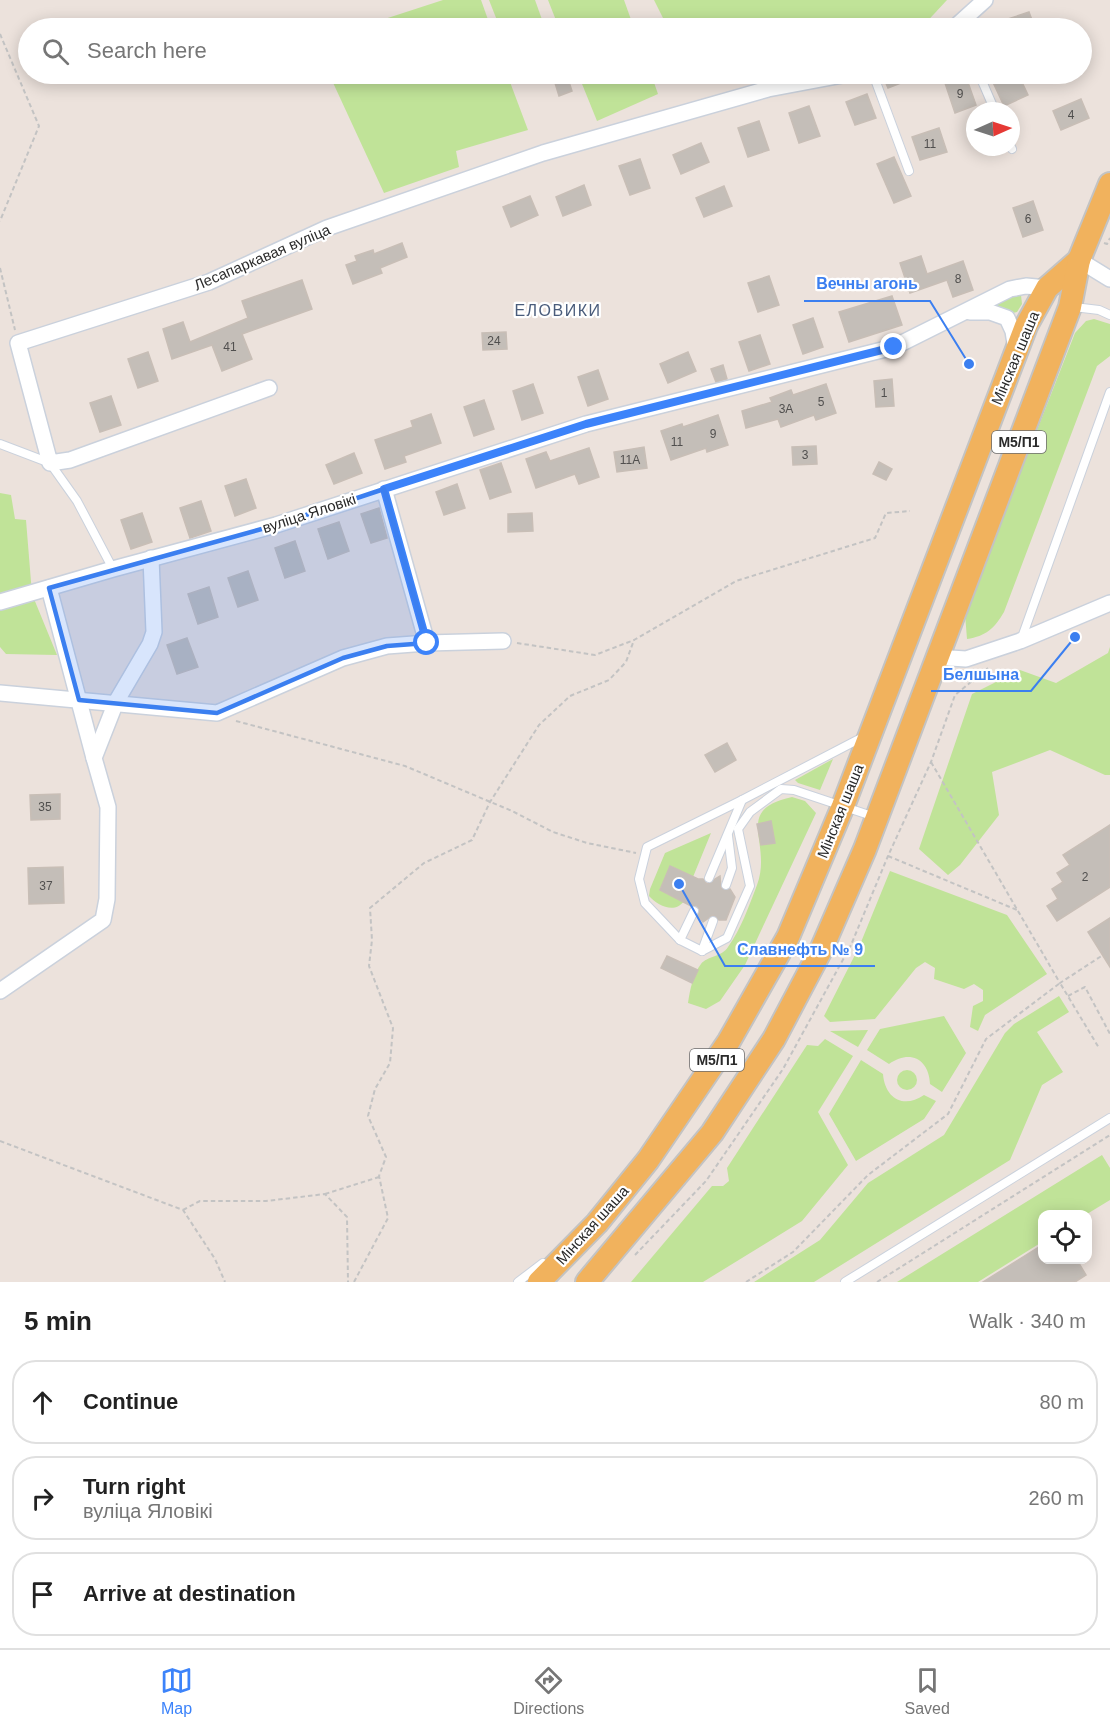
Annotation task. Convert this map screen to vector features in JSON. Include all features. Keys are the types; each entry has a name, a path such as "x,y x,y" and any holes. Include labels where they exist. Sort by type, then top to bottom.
{"main road":[{"name":"М5/П1","path":"1070,307 1079,260 1110,184"},
{"name":"М5/П1","path":"1047,288 1079,260"},
{"path":"1047,288 1055,287 1065,291 1070,307"},
{"name":"Мінская шаша","path":"539,1282 597,1223 648,1160 729,1041 788,937 843,806 1016,350 1047,288"},
{"name":"Мінская шаша","path":"587,1282 711,1133 774,1039 822,948 877,818 938,650 1070,307"},
{"path":"935,564 938,577 949,584 962,581 967,576"},
{"path":"910,630 921,623 928,623 939,630 938,650"}],"street":[{"path":"968,18 985,0"},
{"name":"Лесапаркавая вуліца","path":"18,343 209,282 327,228 543,153 768,89 795,84"},
{"path":"1079,260 1110,279"},
{"name":"вуліца Яловікі","path":"0,602 113,568 276,525 586,424 894,347 1010,289 1026,286 1047,288"},
{"path":"967,312 990,312 1007,318 1014,332 1016,350"},
{"path":"18,343 50,463 70,460 269,388"},
{"path":"384,489 427,643"},
{"path":"94,758 116,702 150,644 154,632 150,558"},
{"path":"0,991 103,920 107,899 108,807 49,588"},
{"path":"938,650 966,659 1020,641 1110,603"},
{"path":"0,693 217,713 343,658 387,646 503,641"}],"lane":[{"path":"877,84 909,171"},
{"path":"983,84 991,102"},
{"path":"1070,307 1083,307 1110,315"},
{"path":"1020,641 1110,392"},
{"path":"0,444 50,463 77,501 113,568"},
{"path":"702,951 680,940 645,903 639,879 647,848 871,732"},
{"path":"702,951 727,938 750,886 738,829 750,812 781,789 795,790 877,818"},
{"path":"709,878 742,800"},
{"path":"726,885 732,868 728,834"},
{"path":"680,940 694,911"},
{"path":"702,951 713,921"},
{"path":"845,1282 1110,1118"},
{"path":"518,1282 597,1223"}],"path":[{"path":"0,34 18,76"},
{"path":"0,221 39,126 21,84"},
{"path":"0,268 18,343"},
{"path":"503,641 595,655 634,640 736,581 875,538 886,513 910,510"},
{"path":"354,1282 388,1218 379,1176 386,1157 368,1116 375,1089 390,1063 393,1028 369,966 372,940 370,908 424,862 472,840 490,802 539,725 570,696 609,680 626,662 634,640"},
{"path":"217,713 240,723 359,752 405,766 553,832 645,856"},
{"path":"931,762 1099,1048"},
{"path":"888,856 1017,910"},
{"path":"746,1282 794,1252 868,1175 948,1114 986,1039 1060,983 1103,955"},
{"path":"1068,996 1085,987 1110,1034"},
{"path":"877,1282 1110,1135"},
{"path":"0,1141 183,1210 215,1259 225,1282"},
{"path":"183,1210 200,1201 266,1201 325,1194 379,1176"},
{"path":"325,1194 347,1217 348,1282"}],"highlighted area":[{"path":"384,489 427,643 387,646 343,658 217,713 79,700 49,588 276,525"}],"green space":[{"path":"443,0 481,0 487,18 388,18"},
{"path":"489,0 535,0 541,18 496,18"},
{"path":"548,0 624,0 630,18 555,18"},
{"path":"654,0 947,0 930,18 663,18"},
{"path":"334,84 511,84 528,130 456,151 459,167 384,193"},
{"path":"582,84 654,84 658,94 597,121"},
{"path":"1013,295 1021,295 1022,304 1017,312 1005,312 996,306 998,301"},
{"path":"1094,319 1110,324 1110,356 1097,366 1004,612 989,631 967,639 965,614 1075,333 1086,321"},
{"path":"0,493 11,495 15,519 26,520 32,594 57,655 6,654 0,647"},
{"path":"1110,647 1110,775 1105,775 1050,750 992,772 999,815 960,865 948,875 919,849 972,694 1020,670 1056,683 1108,653"},
{"path":"833,759 820,790 795,780"},
{"path":"792,797 805,801 816,813 745,965 720,1001 706,1009 688,1003 692,982 698,968 704,961 722,953 728,947 751,901 761,869 758,830 763,810 774,803"},
{"path":"711,833 693,877 671,866 660,889 684,901 671,908 653,900 649,896 650,889 665,853"},
{"path":"890,871 1007,915 1047,974 985,1015 978,1031 970,1027 973,1006 983,1001 983,990 974,984 964,989 934,979 935,968 925,962 916,968 875,1019 830,1022 824,1016 859,947"},
{"path":"1059,996 1069,1012 1037,1032 1063,1072 1042,1085 1010,1160 814,1282 754,1282 820,1240 868,1183 944,1135 1005,1033 1014,1024"},
{"path":"944,1016 966,1053 942,1092 930,1084 926,1068 917,1059 904,1057 889,1064 867,1050 880,1029"},
{"path":"868,1030 858,1047 830,1031"},
{"path":"825,1039 853,1056 818,1112 848,1165 802,1221 703,1282 631,1282 712,1186 723,1186 729,1181 727,1168 807,1045 818,1046"},
{"path":"861,1060 883,1074 887,1090 897,1099 909,1101 924,1095 936,1101 924,1119 856,1161 829,1114"},
{"path":"907,1070 914,1073 917,1080 914,1087 907,1090 900,1087 897,1080 900,1073"},
{"path":"1102,1155 1110,1168 1110,1200 1092,1211 1038,1210 1038,1244 978,1282 897,1282"}],"building":[{"path":"1029,12 1031,18 1011,18"},
{"path":"555,84 570,84 572,91 559,96"},
{"path":"886,84 898,84 888,88"},
{"path":"945,84 969,84 975,102 966,102 966,109 955,113"},
{"path":"994,84 1023,84 1028,95 1013,102 1002,102"},
{"path":"867,94 876,118 855,125 846,102"},
{"path":"1081,99 1089,118 1061,130 1053,111"},
{"path":"809,106 820,136 799,143 789,113"},
{"path":"759,121 769,150 748,157 738,128"},
{"path":"939,128 947,152 920,160 912,137"},
{"path":"701,143 709,162 681,174 673,155"},
{"path":"894,157 911,196 894,203 877,164"},
{"path":"640,159 650,188 630,195 619,166"},
{"path":"584,185 591,205 563,216 556,197"},
{"path":"724,186 732,206 704,217 696,198"},
{"path":"530,196 538,215 511,227 503,207"},
{"path":"1033,201 1043,230 1023,237 1013,208"},
{"path":"402,243 407,257 380,268 382,273 353,284 346,265 357,261 355,256 373,250 374,254"},
{"path":"921,256 927,274 963,261 973,290 953,297 947,280 910,293 900,263"},
{"path":"769,276 779,305 758,312 748,283"},
{"path":"302,280 312,309 242,334 252,359 222,371 212,345 172,359 163,329 183,322 190,342 248,318 242,301"},
{"path":"892,296 902,325 849,342 839,312"},
{"path":"813,318 823,347 803,354 793,325"},
{"path":"506,332 507,349 483,350 482,333"},
{"path":"760,335 770,364 749,371 739,342"},
{"path":"148,352 158,381 138,388 128,359"},
{"path":"688,352 696,371 668,383 660,364"},
{"path":"723,365 727,379 716,382 711,369"},
{"path":"598,370 608,399 588,406 578,377"},
{"path":"892,379 894,406 876,407 874,381"},
{"path":"533,384 543,413 522,420 513,391"},
{"path":"826,384 836,413 816,420 814,415 781,427 778,419 746,428 742,411 772,402 770,398 791,390 793,395"},
{"path":"111,396 121,425 100,432 90,403"},
{"path":"484,400 494,429 474,436 464,407"},
{"path":"431,414 441,443 404,456 406,462 385,469 375,440 413,427 411,421"},
{"path":"718,415 728,445 707,452 706,448 671,460 661,431 682,424 683,427"},
{"path":"816,446 817,464 793,465 792,447"},
{"path":"644,447 647,468 617,472 614,452"},
{"path":"589,448 599,477 579,484 575,474 536,488 526,459 546,452 550,461"},
{"path":"354,453 362,473 334,484 326,465"},
{"path":"879,462 892,469 886,480 873,474"},
{"path":"501,463 511,492 490,499 480,470"},
{"path":"246,479 256,508 235,516 225,486"},
{"path":"457,484 465,508 444,515 436,492"},
{"path":"201,501 211,531 190,538 180,508"},
{"path":"379,508 387,538 371,543 361,514"},
{"path":"142,513 152,542 131,549 121,520"},
{"path":"532,513 533,531 508,532 508,514"},
{"path":"339,522 349,551 328,559 318,529"},
{"path":"295,541 305,571 285,578 275,548"},
{"path":"248,571 258,600 238,607 228,578"},
{"path":"209,587 218,617 198,624 188,594"},
{"path":"187,638 198,667 177,674 167,645"},
{"path":"727,743 736,760 715,772 705,755"},
{"path":"60,794 60,819 31,820 30,795"},
{"path":"771,821 775,843 761,845 757,824"},
{"path":"1110,825 1110,887 1057,921 1047,906 1058,899 1052,889 1063,882 1057,873 1070,865 1063,855"},
{"path":"670,866 698,879 703,879 707,884 720,876 721,888 730,889 735,897 726,920 719,920 713,915 703,922 698,916 700,910 697,906 691,906 660,890"},
{"path":"63,867 64,903 29,904 28,868"},
{"path":"1110,918 1110,967 1088,932"},
{"path":"667,956 698,970 692,983 661,968"},
{"path":"1038,1248 1038,1264 1079,1264 1086,1275 1075,1282 983,1282"}],"place":[{"name":"Вечны агонь","path":"969,364"},
{"name":"Белшына","path":"1075,637"},
{"name":"Славнефть № 9","path":"679,884"}],"district":[{"name":"ЕЛОВИКИ","path":"558,310"}],"route":[{"path":"427,643 384,489 586,424 894,347"}]}
